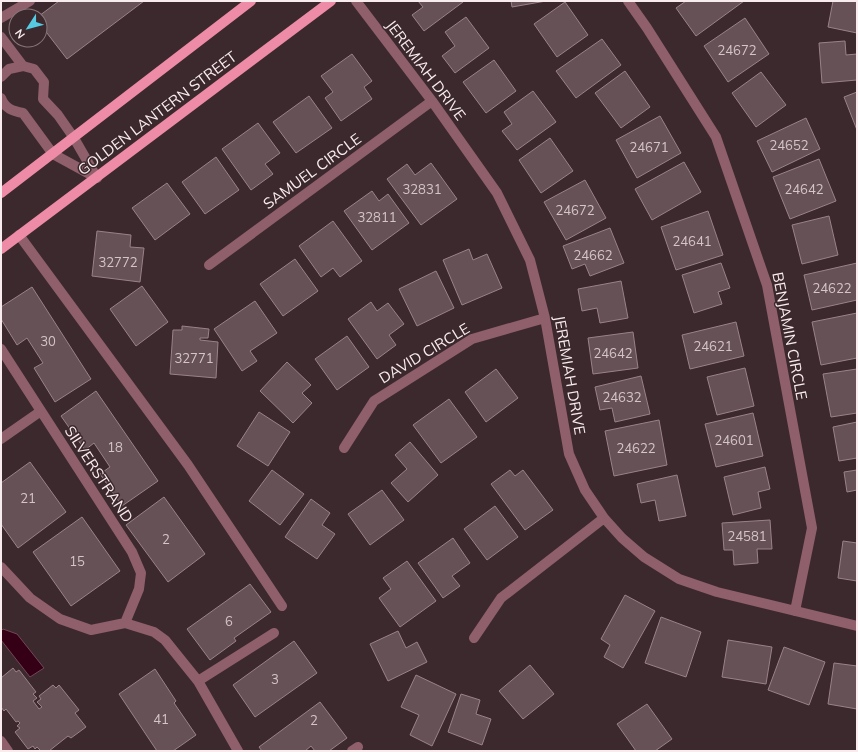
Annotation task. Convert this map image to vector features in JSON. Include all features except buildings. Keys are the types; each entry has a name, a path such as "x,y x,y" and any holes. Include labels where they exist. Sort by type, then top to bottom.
{"main road":[{"name":"GOLDEN LANTERN STREET","path":"1,193 251,1"},
{"name":"GOLDEN LANTERN STREET","path":"1,248 97,178 331,1"}],"street":[{"path":"1,18 30,1"},
{"name":"JEREMIAH DRIVE","path":"356,1 432,101 497,193 530,260 546,318 569,454 585,490 604,518 622,538 644,558 679,579 717,592 857,626"},
{"name":"BENJAMIN CIRCLE","path":"628,1 647,28 716,137 767,285 812,528 794,611"},
{"path":"1,36 22,66"},
{"path":"1,78 9,69 22,66 34,69 44,82 43,100 58,115 74,138 97,178"},
{"path":"1,98 3,104 12,111 23,113 53,154 97,178"},
{"name":"SAMUEL CIRCLE","path":"208,266 432,101"},
{"path":"19,235 188,465 282,606"},
{"name":"DAVID CIRCLE","path":"344,448 374,401 472,338 546,318"},
{"name":"SILVERSTRAND","path":"1,349 132,552 141,573 138,589 124,623"},
{"path":"1,439 41,410"},
{"path":"474,638 501,598 604,518"},
{"path":"1,567 30,598 60,619 91,630 124,623 154,632 166,640 198,681 238,751"},
{"path":"198,681 274,633"},
{"path":"1,741 8,751"}],"shaded area":[{"path":"3,629 17,634 44,668 30,677 1,640 1,631"}]}
